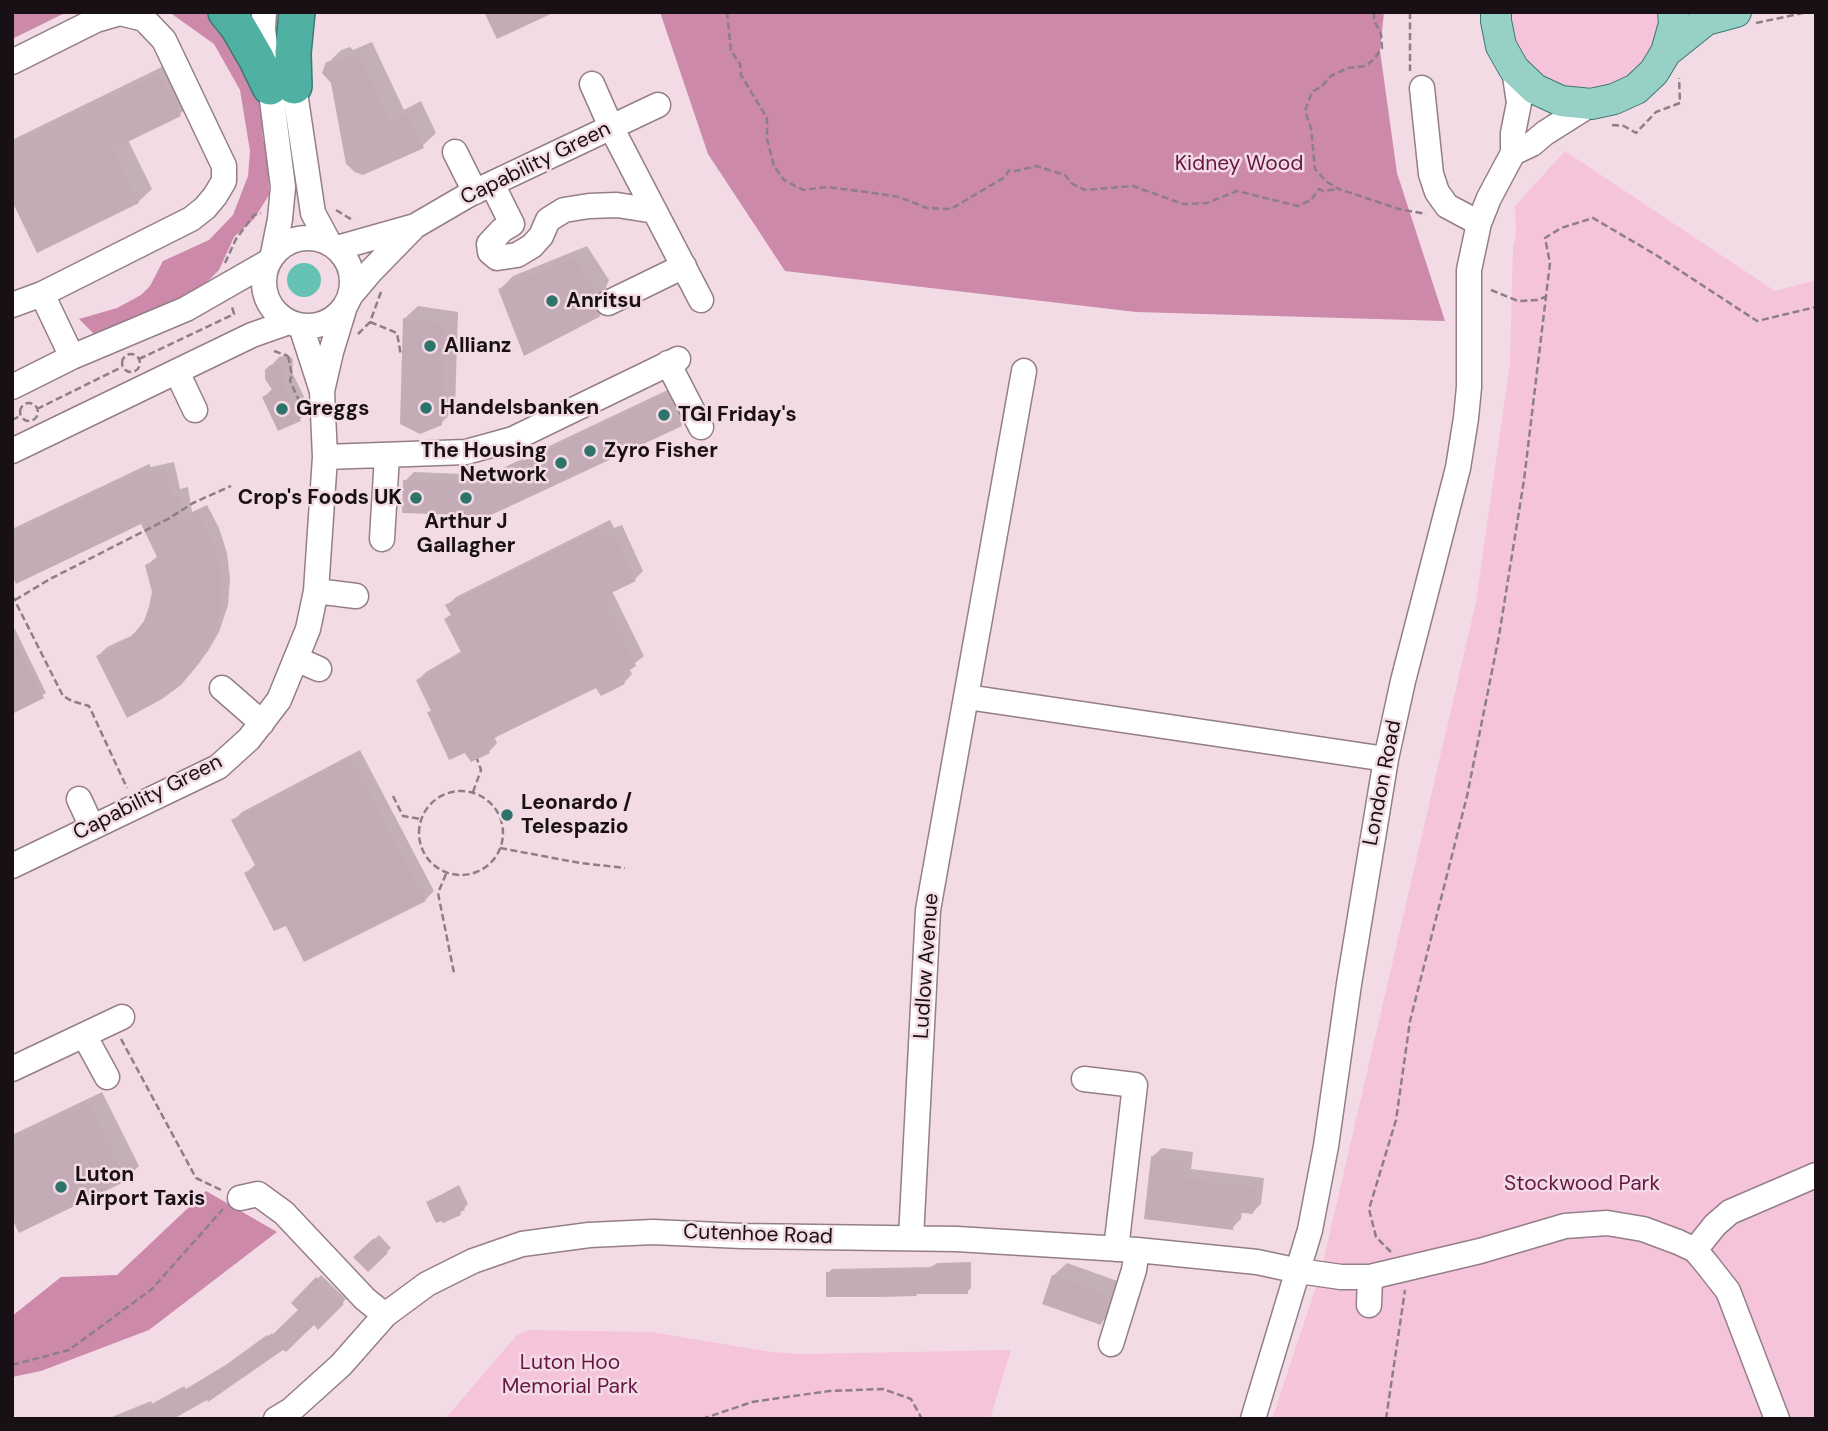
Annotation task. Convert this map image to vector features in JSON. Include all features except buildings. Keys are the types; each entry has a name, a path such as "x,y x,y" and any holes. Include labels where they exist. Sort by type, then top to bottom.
{"highway":[{"path":"226,12 282,87"},
{"path":"282,87 293,53 297,12"}],"main road":[{"path":"1496,12 1501,46 1514,69 1535,89 1561,102 1598,114 1614,99 1636,89 1654,72 1667,52 1706,20 1743,18"},
{"path":"1667,52 1674,24 1673,12"}],"street":[{"path":"265,12 263,29 282,87 313,214 349,264 352,275 347,301"},
{"path":"12,62 96,20 120,13 144,19 164,40 224,166 223,181 215,196 191,219 42,294 12,305"},
{"name":"London Road","path":"1253,1419 1299,1272 1326,1146 1353,957 1386,759 1403,681 1458,468 1469,387 1469,270 1479,223 1513,153 1518,103 1514,69"},
{"path":"592,84 611,127 701,300"},
{"path":"282,87 283,187 270,258 264,276 264,290 277,314 295,324 322,391"},
{"path":"1422,88 1431,174 1437,192 1447,206 1479,223"},
{"name":"Capability Green","path":"415,226 484,188 658,105"},
{"path":"1513,153 1532,144 1545,133 1598,114"},
{"path":"456,152 512,224"},
{"path":"548,220 535,219 512,224 489,244 490,252 497,258 517,255 532,246 541,236 548,220 564,210 617,205 655,211"},
{"path":"12,387 72,356 186,309 270,258 284,244 299,238 314,238 333,245 415,226"},
{"path":"12,451 252,335 295,324 313,326 337,316 371,271 415,226"},
{"path":"608,303 684,266"},
{"path":"42,294 72,356"},
{"name":"Capability Green","path":"12,866 218,766 249,739 279,700 308,629 316,591 325,457 322,391 347,301"},
{"path":"325,457 466,452 513,439 673,361 701,427"},
{"name":"Ludlow Avenue","path":"911,1238 928,910 1024,371"},
{"path":"177,372 195,410"},
{"path":"382,539 387,456"},
{"path":"316,591 356,596"},
{"path":"296,659 319,669"},
{"path":"222,688 262,723"},
{"path":"967,697 1386,759"},
{"path":"79,799 92,827"},
{"path":"12,1069 117,1020"},
{"path":"84,1035 107,1077"},
{"path":"1084,1079 1135,1085 1127,1249 1134,1270 1111,1344"},
{"path":"1777,1419 1728,1291 1695,1250 1722,1218 1749,1202 1816,1175"},
{"path":"240,1198 258,1194 285,1213 365,1299 385,1315"},
{"name":"Cutenhoe Road","path":"276,1419 291,1410 341,1365 385,1315 427,1284 473,1261 522,1244 589,1235 653,1232 957,1239 1127,1249 1257,1262 1299,1272 1341,1277 1370,1277 1480,1251 1565,1226 1607,1223 1643,1229 1695,1250"},
{"path":"1369,1305 1370,1277"}],"path":[{"path":"727,12 731,51 740,64 741,75 767,118 767,139 774,166 784,180 803,190 827,187 874,193 899,197 927,208 951,209 1005,177 1009,170 1036,166 1065,175 1072,183 1085,190 1133,186 1183,204 1207,203 1237,191 1298,206 1311,200 1319,189 1324,191 1339,188"},
{"path":"1374,12 1382,48 1374,59 1366,66 1348,68 1331,76 1312,92 1305,111 1311,128 1315,169 1327,182 1339,188 1399,209 1431,214"},
{"path":"1743,18 1808,12"},
{"path":"1598,114 1636,133 1656,111 1680,103"},
{"path":"1385,1419 1408,1268 1376,1237 1369,1209 1396,1120 1410,1021 1467,796 1499,636 1524,480 1550,263 1545,238 1561,228 1593,218 1656,255 1757,321 1816,307"},
{"path":"1489,289 1518,301 1546,297"},
{"path":"370,322 397,333 401,356"},
{"path":"132,354 139,359 140,366 133,372 126,372 122,367 121,361 127,355 132,354"},
{"path":"288,356 291,367 290,381 303,408"},
{"path":"37,408 122,367"},
{"path":"27,403 37,408 37,417 33,421 27,421 20,416 21,407 27,403"},
{"path":"12,420 20,416"},
{"path":"15,600 193,503 231,486"},
{"path":"12,595 63,696 89,706 123,779"},
{"path":"473,793 481,770 477,759"},
{"path":"447,793 473,793 495,808 501,820 503,834 500,848 494,859 472,874 459,876 446,873 426,857 420,845 418,832 421,818 427,807 447,793"},
{"path":"393,796 403,816 421,818"},
{"path":"500,848 580,863 625,868"},
{"path":"446,873 438,893 454,972"},
{"path":"117,1020 196,1178 240,1198"},
{"path":"12,1364 69,1350 152,1289 223,1209 240,1198"},
{"path":"702,1419 752,1402 829,1391 883,1389 911,1399 922,1419"}],"green space":[{"path":"12,12 67,12 12,39"},
{"path":"169,12 208,12 240,50 254,82 264,125 263,140 268,148 269,195 254,219 234,237 219,270 201,288 171,304 95,335 79,319 117,308 141,295 150,286 163,261 209,240 233,215 248,176 250,151 240,90 214,44"},
{"name":"Kidney Wood","path":"660,12 1384,12 1380,51 1397,173 1445,321 1136,312 785,271 708,154"},
{"path":"1505,12 1664,12 1649,58 1629,78 1602,89 1573,90 1545,81 1515,50"},
{"name":"Stockwood Park","path":"1565,151 1775,291 1816,280 1816,1419 1272,1419 1320,1275 1476,602 1510,363 1515,206"},
{"path":"206,1191 277,1232 149,1330 41,1371 12,1377 12,1316 61,1277 117,1275"},
{"name":"Luton Hoo Memorial Park","path":"529,1330 651,1332 771,1352 801,1354 1011,1350 990,1419 445,1419 516,1336"}],"shaded area":[{"path":"304,263 316,268 321,280 316,292 304,297 292,292 287,280 292,268"}],"place":[{"name":"Anritsu","path":"552,301"},
{"name":"Allianz","path":"430,346"},
{"name":"Handelsbanken","path":"426,408"},
{"name":"Greggs","path":"282,409"},
{"name":"TGI Friday's","path":"664,415"},
{"name":"Zyro Fisher","path":"590,451"},
{"name":"The Housing Network","path":"561,463"},
{"name":"Crop's Foods UK","path":"416,498"},
{"name":"Arthur J Gallagher","path":"466,498"},
{"name":"Leonardo / Telespazio","path":"507,815"},
{"name":"Luton Airport Taxis","path":"61,1187"}]}
